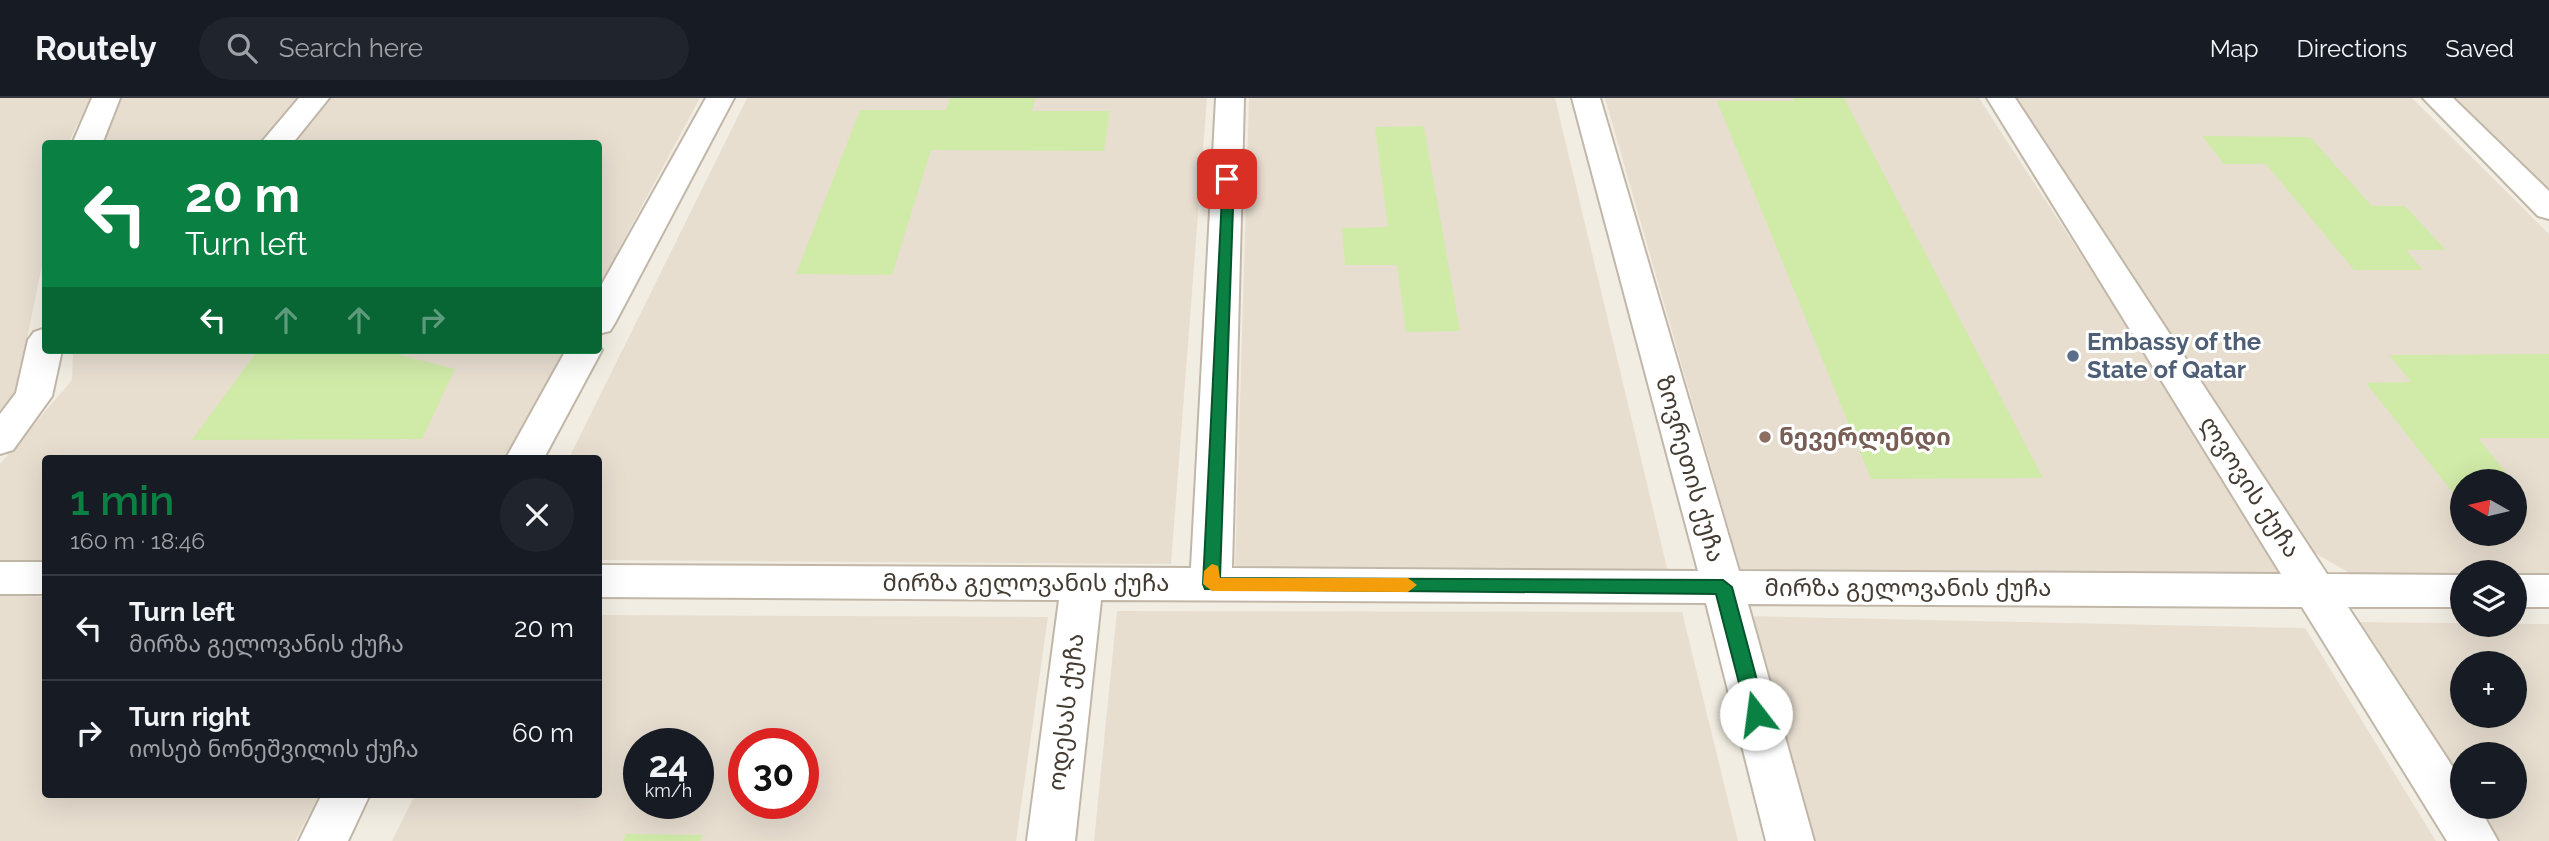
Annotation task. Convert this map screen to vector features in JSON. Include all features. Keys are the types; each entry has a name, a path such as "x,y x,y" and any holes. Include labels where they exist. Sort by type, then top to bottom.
{"street":[{"path":"89,140 106,98"},
{"path":"278,140 315,98"},
{"path":"602,316 720,98"},
{"path":"1212,584 1230,98"},
{"name":"ზოვრეთის ქუჩა","path":"1586,98 1723,587 1790,841"},
{"name":"ლვოვის ქუჩა","path":"2001,98 2317,590 2474,841"},
{"path":"2437,98 2549,209"},
{"path":"0,440 34,396 43,354"},
{"path":"527,455 582,354"},
{"path":"0,578 42,578"},
{"name":"მირზა გელოვანის ქუჩა","path":"602,581 2450,591"},
{"name":"ოდესას ქუჩა","path":"1051,841 1082,584"},
{"path":"2527,591 2549,591"},
{"path":"323,841 345,798"}],"shaded area":[{"path":"0,98 91,98 70,140 42,140 42,266 15,397 0,415"},
{"path":"116,98 301,98 264,140 101,140"},
{"path":"329,98 700,98 602,280 602,140 292,140"},
{"path":"747,98 1207,98 1171,564 602,560 602,455 570,455"},
{"path":"1249,98 1555,98 1668,572 1235,571"},
{"path":"1605,98 1979,98 2287,572 1742,575"},
{"path":"2016,98 2412,98 2549,234 2549,577 2527,576 2527,560 2450,560 2450,576 2353,575 2308,549"},
{"path":"2455,98 2549,98 2549,189"},
{"path":"73,354 562,354 507,455 42,455 42,564 0,564 0,464 72,380"},
{"path":"0,595 42,597 42,798 317,798 295,841 0,841"},
{"path":"1117,611 1682,612 1738,841 1094,841"},
{"path":"602,615 1048,617 1016,841 392,841 414,798 602,798"},
{"path":"1746,616 2305,628 2436,841 1810,841"},
{"path":"2354,622 2450,623 2450,637 2527,637 2527,624 2549,624 2549,841 2495,841 2481,819 2527,819 2527,742 2450,742 2450,771"}],"green space":[{"path":"950,98 1035,98 1032,111 1110,111 1104,151 931,150 892,275 796,274 860,110 946,110"},
{"path":"1793,98 1844,98 2043,478 1871,479 1717,101 1794,101"},
{"path":"1424,126 1460,331 1406,332 1397,265 1345,265 1342,228 1388,227 1375,127"},
{"path":"2202,136 2310,137 2372,206 2405,206 2446,250 2406,250 2423,270 2354,270 2266,164 2224,164"},
{"path":"255,354 401,354 455,369 422,439 192,440"},
{"path":"2549,354 2549,438 2478,438 2503,469 2450,469 2450,489 2366,383 2411,382 2389,355"},
{"path":"626,834 702,835 700,841 623,841"}],"slow traffic":[{"path":"1212,571 1212,584 1408,585"}],"place":[{"name":"Embassy of the State of Qatar","path":"2073,356"},
{"name":"ნევერლენდი","path":"1765,437"}],"route":[{"path":"1227,179 1212,584 1723,587 1756,714"}]}
